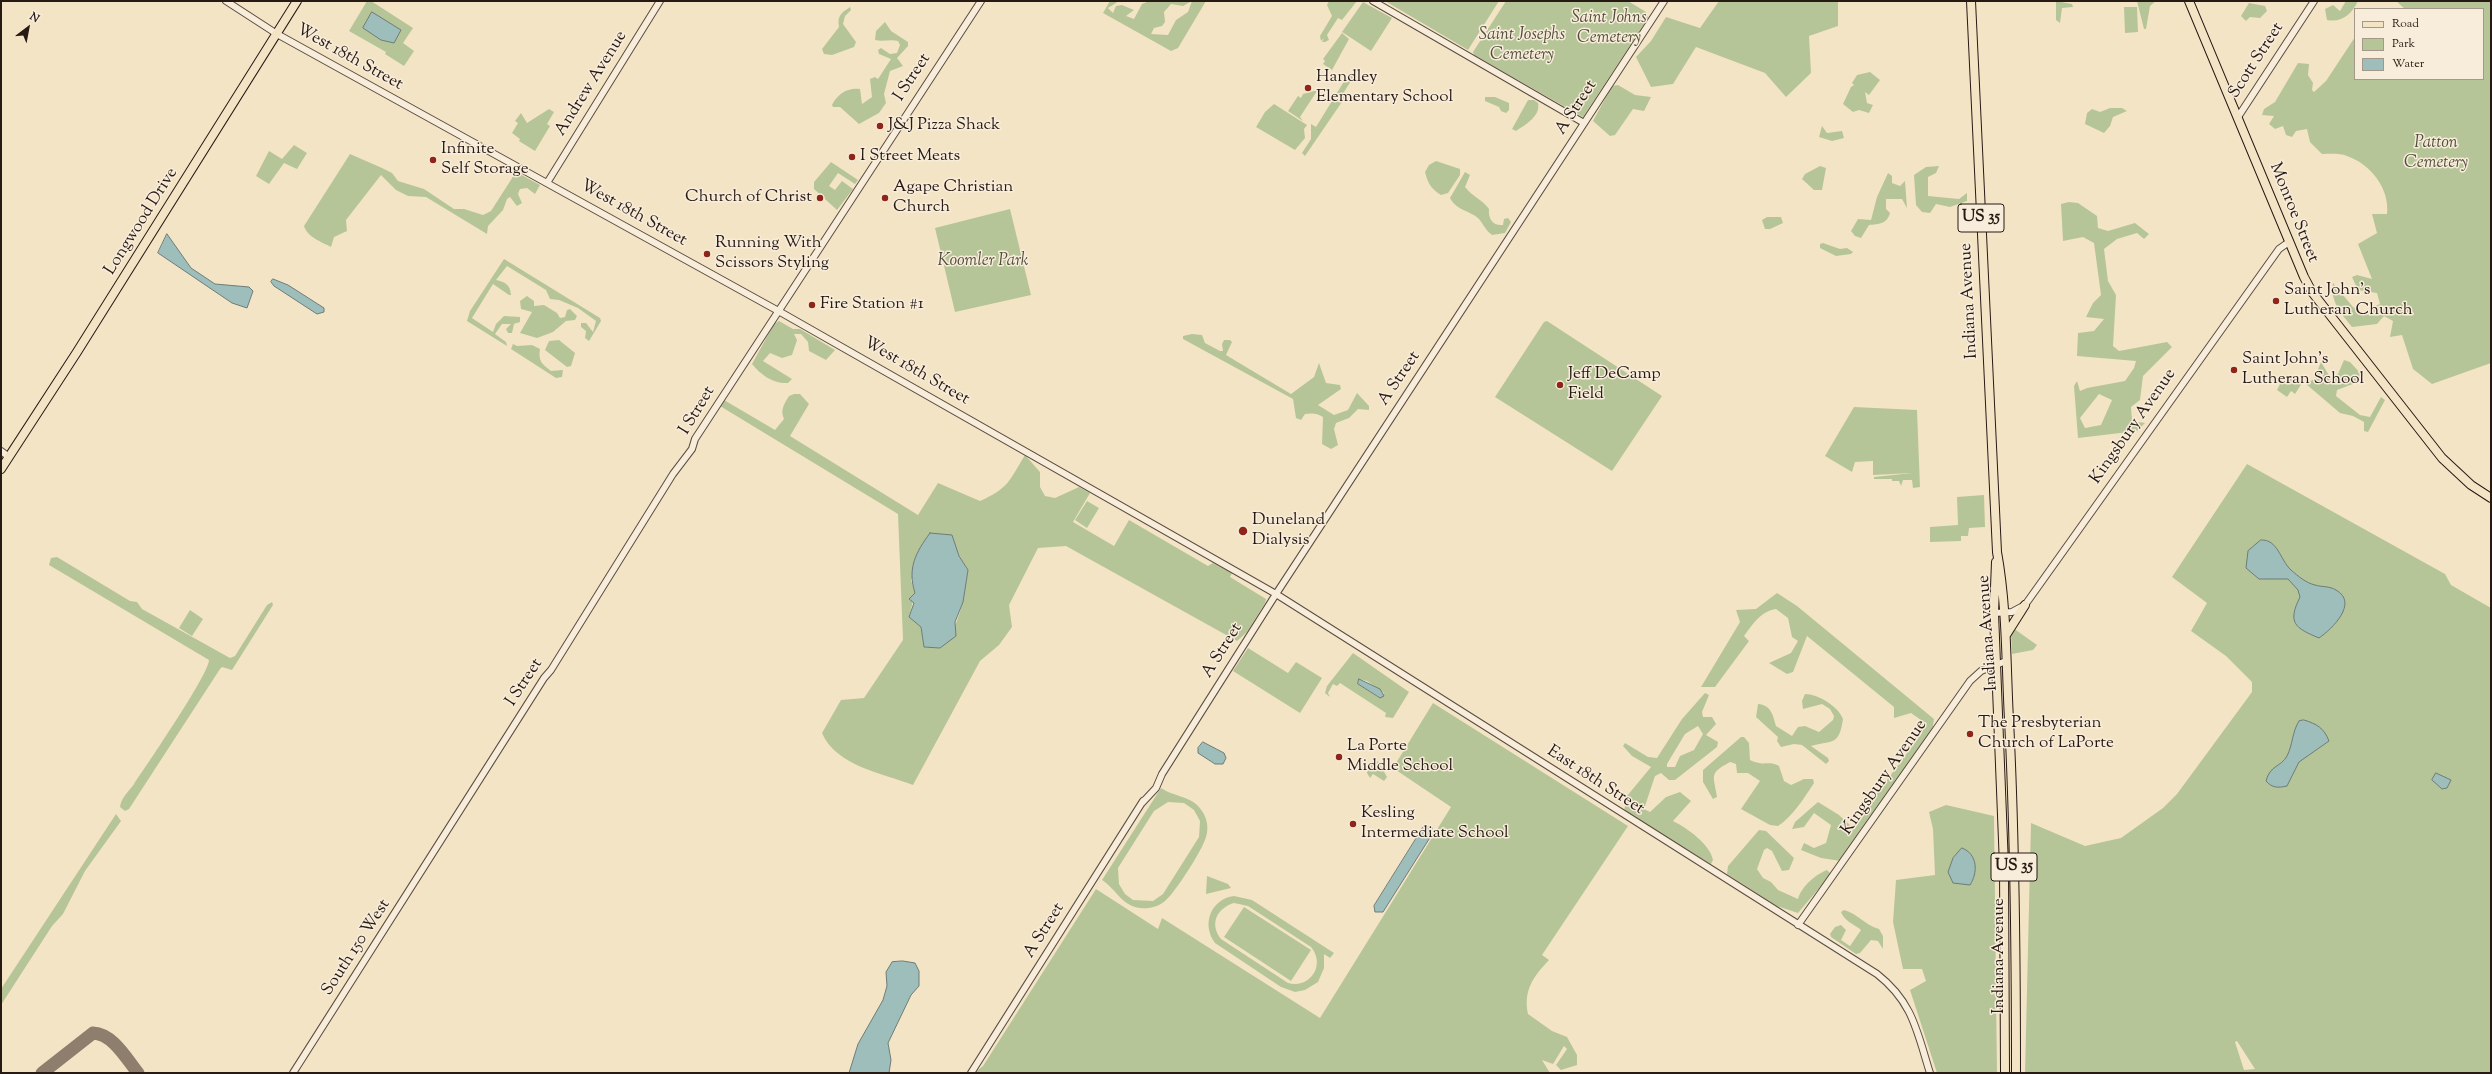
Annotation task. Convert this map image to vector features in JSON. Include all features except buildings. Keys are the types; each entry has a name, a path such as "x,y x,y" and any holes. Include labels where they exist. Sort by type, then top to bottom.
{"main road":[{"name":"Longwood Drive","path":"1,469 297,1"},
{"name":"Indiana Avenue","path":"1971,1 1997,552 2006,636 2016,947 2016,1073"},
{"name":"Monroe Street","path":"2189,1 2304,277 2319,302 2421,433 2456,472 2491,498"},
{"name":"Indiana Avenue","path":"1997,552 1994,613 2002,791 2005,1073"},
{"path":"2006,636 2025,605"},
{"path":"2002,791 2012,791"}],"street":[{"name":"West 18th Street","path":"226,1 277,34 777,310 1276,594"},
{"name":"Andrew Avenue","path":"547,183 660,1"},
{"name":"I Street","path":"444,838 673,474 692,449 695,439 777,310 981,1"},
{"path":"1373,1 1584,123"},
{"name":"A Street","path":"971,1073 1142,803 1156,788 1162,774 1276,594 1664,1"},
{"name":"Scott Street","path":"2238,117 2314,1"},
{"name":"Kingsbury Avenue","path":"2025,605 2279,249 2289,242"},
{"path":"1,451 9,457"},
{"name":"East 18th Street","path":"1276,594 1865,966 1899,993 1910,1011 1930,1073"},
{"path":"1994,613 2012,612 2025,605"},
{"name":"Kingsbury Avenue","path":"1798,925 1970,681 1981,671 2006,661"},
{"name":"South 150 West","path":"293,1073 444,838"}],"green space":[{"path":"367,1 371,1 413,28 403,43 414,51 404,66 385,54 386,52 349,31"},
{"path":"1110,1 1119,1 1108,8 1113,13 1116,6 1122,5 1134,10 1126,16 1134,19 1142,4 1149,1 1192,1 1206,1 1178,48 1171,51 1103,13","holes":["1192,1 1188,12 1176,20 1168,35 1151,34 1154,28 1162,26 1165,22 1164,12 1171,4 1183,6"]},
{"path":"1329,1 1357,1 1342,20 1338,18 1327,35 1329,40 1322,42 1324,38 1321,41 1320,36 1332,16 1327,5"},
{"path":"1385,1 1499,1 1468,50"},
{"name":"Saint Josephs Cemetery","path":"1506,1 1628,1 1646,12 1648,18 1583,117 1474,55 1473,52"},
{"path":"1719,1 1838,1 1838,26 1809,36 1811,73 1786,97 1765,73 1696,47 1673,84 1651,87 1636,57 1651,41 1666,17 1700,28"},
{"path":"2056,1 2072,4 2073,7 2062,8 2060,23 2056,20"},
{"path":"2137,1 2156,1 2150,6 2146,29 2144,29"},
{"path":"2346,1 2358,1 2350,14 2342,19 2332,21 2327,20 2325,9 2333,5 2340,11"},
{"name":"Patton Cemetery","path":"2396,1 2491,1 2491,363 2432,384 2413,369 2402,335 2390,337 2393,321 2384,316 2377,324 2352,327 2337,307 2333,296 2333,283 2353,307 2365,314 2371,308 2380,304 2377,293 2358,290 2352,277 2357,275 2372,279 2358,244 2377,233 2372,214 2387,214 2385,195 2377,178 2363,165 2347,156 2341,154 2322,154 2310,142 2307,129 2296,131 2292,137 2286,135 2283,126 2275,129 2269,124 2274,116 2262,115 2264,109 2275,102 2298,63 2309,64 2308,75 2313,83 2312,90 2314,92 2326,81 2354,39 2354,80 2484,80 2484,8 2404,8"},
{"path":"1363,2 1392,18 1371,51 1342,32"},
{"path":"2249,3 2265,6 2267,11 2260,18 2250,17 2246,21 2241,16"},
{"path":"850,7 851,10 845,16 843,24 856,42 854,47 832,55 824,54 822,49 839,27 840,15"},
{"path":"2124,7 2137,7 2138,32 2125,33"},
{"path":"885,22 891,31 908,42 908,46 897,58 903,66 890,71 884,94 886,103 879,113 859,124 840,107 833,107 832,105 843,92 851,89 860,89 862,104 872,97 870,79 875,77 878,79 891,59 879,54 878,50 881,48 890,54 897,53 900,45 898,41 875,40 876,31"},
{"path":"1342,33 1349,39 1332,70 1323,64 1325,61 1323,59"},
{"path":"1356,69 1358,70 1344,92 1346,96 1305,156 1302,153 1311,139 1311,124 1316,127 1348,75 1351,76"},
{"path":"1870,72 1880,80 1869,95 1865,92 1867,103 1873,105 1869,113 1859,110 1853,112 1843,104 1851,87 1854,85 1852,83 1857,75"},
{"path":"1618,85 1635,95 1651,97 1644,111 1633,109 1615,135 1610,136 1593,121 1612,86"},
{"path":"1317,91 1300,117 1303,121 1288,111 1298,96 1301,98 1303,94"},
{"path":"1485,97 1495,97 1509,103 1509,110 1506,113 1501,111 1499,107 1485,101"},
{"path":"1528,100 1534,100 1538,103 1537,112 1532,120 1516,131 1512,129"},
{"path":"1274,104 1307,125 1304,129 1305,138 1295,150 1256,127 1265,112"},
{"path":"2110,108 2122,108 2127,111 2113,117 2110,126 2104,133 2085,124 2087,113 2092,109 2100,112"},
{"path":"549,109 554,112 547,124 550,126 535,151 519,141 520,139 512,133 518,123 515,121 521,113 527,123"},
{"path":"1822,126 1827,133 1842,131 1844,138 1832,141 1819,137"},
{"path":"294,145 307,153 297,169 284,163 269,184 256,176 269,151 282,159"},
{"path":"350,154 392,173 398,181 424,189 454,209 464,209 483,215 491,211 516,172 540,185 535,194 527,188 520,189 518,194 522,203 517,206 510,197 507,199 503,210 488,226 487,234 426,197 408,196 396,190 381,175 346,220 347,231 334,237 331,247 311,236 304,226"},
{"path":"1436,161 1460,169 1460,175 1448,193 1441,195 1430,185 1425,172 1429,165"},
{"path":"831,162 858,180 855,184 838,173 829,186 835,190 842,181 853,189 837,210 814,189 814,182"},
{"path":"1820,166 1826,168 1822,190 1814,190 1802,179 1805,174"},
{"path":"1939,166 1936,173 1928,177 1928,196 1959,199 1967,193 1967,201 1950,207 1936,204 1930,213 1922,212 1916,205 1914,175 1926,167"},
{"path":"1465,172 1470,175 1465,187 1487,206 1489,209 1490,219 1499,225 1503,225 1504,219 1508,218 1511,222 1505,233 1492,235 1478,218 1456,205 1450,198"},
{"path":"1888,173 1892,176 1892,183 1900,186 1905,181 1907,208 1902,199 1886,199 1886,209 1890,213 1889,217 1879,224 1869,225 1861,238 1855,236 1851,231 1858,219 1871,220 1877,197"},
{"path":"2069,202 2078,203 2097,216 2098,228 2108,231 2135,223 2149,234 2144,239 2137,233 2117,239 2104,249 2108,281 2116,295 2113,346 2119,351 2167,342 2172,347 2143,376 2140,400 2131,407 2132,421 2145,423 2137,431 2078,438 2074,386 2077,381 2080,391 2087,388 2125,381 2134,368 2136,361 2077,356 2078,333 2094,331 2104,319 2086,317 2093,303 2101,295 2094,243 2083,237 2063,241 2061,204","holes":["2099,394 2112,400 2101,425 2085,428 2080,418"]},
{"name":"Koomler Park","path":"1010,209 1031,295 955,312 935,228"},
{"path":"1767,217 1781,217 1783,223 1770,229 1765,229 1762,220"},
{"path":"1823,243 1840,249 1847,248 1853,252 1851,254 1836,256 1820,248 1820,244"},
{"path":"504,259 600,318 601,321 589,341 585,338 586,331 581,327 581,323 586,323 593,332 596,321 578,308 559,300 550,299 546,290 507,266 496,280 506,284 510,288 511,295 493,284 472,318 493,332 496,324 504,316 520,317 520,322 514,324 512,333 508,333 506,329 511,324 502,324 495,334 506,342 507,346 467,321 470,311"},
{"path":"527,296 534,301 534,306 544,305 557,313 560,318 565,317 567,310 570,309 577,316 575,320 566,321 553,332 537,338 520,333 532,312 521,309 520,301"},
{"path":"779,321 793,329 800,329 835,350 826,360 809,351 808,342 801,334 794,334 797,340 792,355 782,358 770,353 763,361 792,379 788,383 783,383 768,378 759,372 752,364 774,324"},
{"path":"1547,321 1662,396 1612,471 1495,397 1544,322"},
{"path":"1192,334 1202,335 1205,343 1220,351 1223,351 1222,344 1224,340 1230,340 1232,342 1226,355 1291,394 1314,377 1319,363 1326,383 1340,385 1341,389 1318,405 1334,415 1348,410 1357,393 1369,406 1369,410 1358,409 1349,418 1336,423 1334,429 1338,445 1331,449 1322,444 1323,417 1310,413 1305,414 1301,420 1296,418 1293,399 1183,339 1183,336"},
{"path":"559,340 575,353 571,366 567,367 545,350 549,341"},
{"path":"513,344 517,346 532,345 540,349 540,359 543,364 551,371 563,370 562,377 556,378 511,349"},
{"path":"2344,360 2350,362 2362,375 2358,382 2337,390 2336,396 2360,415 2370,417 2381,397 2385,400 2368,432 2364,431 2364,422 2353,416 2340,413 2306,384 2314,379 2321,362 2330,377 2338,374"},
{"path":"2290,375 2302,383 2295,394 2291,391 2287,397 2277,390 2284,376"},
{"path":"800,394 809,404 790,436 918,515 938,483 980,501 990,496 1003,488 1025,455 1040,472 1040,487 1045,496 1055,498 1079,487 1090,493 1073,522 1114,546 1129,520 1208,566 1213,563 1232,573 1230,577 1266,599 1265,603 1247,632 1237,641 1066,546 1038,548 1009,605 1012,627 999,645 980,661 913,785 861,767 838,753 829,744 822,733 841,700 864,698 903,640 898,514 720,406 724,400 775,430 784,419 784,404 789,396","holes":["952,535 959,556 968,570 963,601 957,622 947,641 940,648 924,647 921,627 909,617 915,593 911,580"]},
{"path":"1854,407 1917,410 1920,487 1913,488 1912,480 1903,480 1901,486 1899,481 1892,481 1892,479 1874,479 1874,477 1912,473 1873,475 1873,461 1855,462 1852,472 1825,456"},
{"path":"2247,464 2445,574 2451,585 2491,608 2491,1073 2025,1073 2031,823 2085,846 2121,838 2163,808 2177,794 2252,692 2252,682 2226,656 2191,631 2207,603 2172,577","holes":["2237,1041 2255,1069 2244,1070 2235,1042"]},
{"path":"1984,495 1985,527 1969,528 1968,536 1961,536 1961,541 1930,542 1930,527 1958,525 1957,497"},
{"path":"1087,501 1099,508 1087,528 1075,520"},
{"path":"57,557 130,601 137,602 142,609 230,658 235,656 267,605 272,602 273,605 232,670 222,667 220,669 129,809 125,811 120,807 124,798 188,701 199,683 209,660 49,565 51,558"},
{"path":"1777,593 1797,606 1934,719 1932,732 1841,861 1821,858 1801,850 1804,843 1814,848 1826,843 1831,825 1814,813 1804,827 1792,829 1795,822 1818,802 1839,815 1852,827 1922,733 1921,720 1911,713 1894,718 1894,707 1807,636 1793,672 1787,674 1769,663 1791,653 1798,641 1792,637 1788,618 1776,609 1766,612 1751,627 1744,636 1749,641 1715,687 1701,687 1740,622 1736,610 1756,609"},
{"path":"190,610 203,619 192,636 179,628"},
{"path":"2013,628 2037,645 2033,650 2012,654 2011,634"},
{"path":"1248,648 1288,673 1296,662 1322,678 1300,713 1233,671"},
{"path":"1353,653 1409,692 1393,718 1385,717 1386,713 1340,683 1337,686 1333,684 1328,693 1330,697 1325,693 1327,686","holes":["1359,679 1367,681 1384,693 1379,698 1358,684"]},
{"path":"1705,693 1709,695 1702,712 1703,717 1712,717 1716,724 1706,735 1718,742 1717,747 1675,780 1669,780 1661,773 1655,776 1644,809 1650,812 1666,797 1680,792 1691,801 1673,821 1691,832 1703,842 1711,854 1713,860 1711,864 1624,811 1627,796 1651,767 1632,756 1623,746 1625,743 1648,757 1657,758 1682,719","holes":["1698,726 1703,734 1694,750 1680,756 1675,767 1667,767 1667,764 1685,734"]},
{"path":"1805,694 1821,698 1832,705 1843,719 1837,738 1830,742 1811,746 1828,758 1829,761 1826,764 1802,745 1794,744 1781,747 1777,741 1778,737 1756,717 1758,704 1769,708 1776,726 1792,736 1798,727 1805,726 1819,732 1833,720 1834,716 1830,709 1822,704 1803,709 1802,701"},
{"path":"1433,703 1628,826 1542,955 1549,960 1534,978 1528,991 1528,1014 1552,1031 1567,1037 1577,1055 1577,1065 1561,1070 1556,1065 1567,1049 1564,1046 1553,1064 1542,1060 1550,1073 974,1073 983,1066 1096,889 1158,929 1162,918 1320,1018 1451,807 1393,768"},
{"path":"1741,737 1744,737 1749,743 1750,760 1779,766 1784,781 1791,785 1804,779 1813,779 1814,783 1802,800 1793,812 1778,826 1770,825 1741,809 1760,781 1748,773 1737,773 1736,764 1730,762 1718,769 1715,773 1714,779 1717,797 1713,799 1703,782 1703,770"},
{"path":"1378,761 1387,777 1384,781 1373,774 1370,778 1367,773 1368,767"},
{"path":"1161,788 1194,802 1202,811 1207,827 1207,834 1204,843 1182,880 1165,901 1150,908 1134,907 1124,901 1102,880","holes":["1168,802 1184,803 1194,810 1200,821 1199,837 1163,894 1153,901 1133,900 1125,894 1119,884 1118,868 1154,811"]},
{"path":"1946,805 1994,816 1997,1073 1937,1073 1910,990 1926,981 1922,969 1903,969 1893,922 1896,880 1935,875 1933,829 1929,812"},
{"path":"116,814 121,821 85,871 63,914 52,926 1,1005 1,989"},
{"path":"1759,830 1766,831 1794,858 1789,870 1782,871 1772,851 1767,848 1764,850 1757,869 1763,878 1771,882 1778,890 1798,899 1802,890 1814,878 1827,870 1831,874 1798,913 1777,906 1727,874 1728,866"},
{"path":"1207,876 1228,884 1231,888 1206,894"},
{"path":"1234,896 1252,900 1334,953 1330,958 1324,954 1324,968 1318,982 1305,990 1295,992 1281,987 1215,943 1211,936 1209,921 1214,907 1226,898","holes":["1234,903 1248,906 1311,947 1317,961 1316,968 1309,979 1296,984 1288,983 1221,939 1217,933 1215,922 1219,913 1228,905"]},
{"path":"1244,907 1311,950 1291,981 1224,937"},
{"path":"1844,910 1879,929 1883,936 1883,949 1878,941 1871,940 1860,953 1856,954 1831,937 1830,934 1835,927 1841,925 1846,930 1841,940 1850,946 1861,930 1844,918 1841,912"}],"water":[{"path":"372,12 401,30 394,43 381,40 363,28"},
{"path":"167,234 191,268 215,284 249,287 253,291 247,308 232,303 158,253"},
{"path":"273,279 288,285 324,308 324,312 317,314 274,286 271,282"},
{"path":"930,533 952,535 959,556 968,570 963,602 955,622 956,636 940,648 924,647 921,627 909,617 914,603 909,599 915,593 912,576 914,561"},
{"path":"2261,540 2267,541 2275,546 2287,566 2302,579 2317,586 2334,589 2342,595 2345,602 2341,616 2330,629 2319,638 2304,631 2296,624 2294,613 2300,597 2298,590 2288,579 2259,579 2246,568 2248,551"},
{"path":"1359,679 1380,689 1384,696 1380,698 1358,684"},
{"path":"2304,720 2320,727 2329,741 2299,762 2287,786 2273,786 2266,781 2268,776 2273,769 2285,760 2297,725 2299,721"},
{"path":"1203,742 1224,753 1226,758 1223,764 1215,764 1198,753 1198,748"},
{"path":"2436,773 2451,780 2447,788 2442,789 2432,780"},
{"path":"1424,826 1432,827 1431,836 1383,912 1375,912 1374,906"},
{"path":"1962,848 1974,859 1975,870 1973,880 1970,885 1953,883 1948,872 1953,858"},
{"path":"903,961 915,963 919,971 919,986 911,995 888,1043 891,1060 889,1073 849,1073 858,1044 883,1000 887,986 886,972 892,962"}],"taxiway":[{"path":"42,1073 93,1033 100,1034 113,1042 138,1073"}],"place":[{"name":"Handley Elementary School","path":"1308,88"},
{"name":"J&J Pizza Shack","path":"880,126"},
{"name":"I Street Meats","path":"852,157"},
{"name":"Infinite Self Storage","path":"433,160"},
{"name":"Church of Christ","path":"820,198"},
{"name":"Agape Christian Church","path":"885,198"},
{"name":"Running With Scissors Styling","path":"707,254"},
{"name":"Saint John's Lutheran Church","path":"2276,301"},
{"name":"Fire Station #1","path":"812,305"},
{"name":"Saint John's Lutheran School","path":"2234,370"},
{"name":"Jeff DeCamp Field","path":"1560,385"},
{"name":"Duneland Dialysis","path":"1243,531"},
{"name":"The Presbyterian Church of LaPorte","path":"1970,734"},
{"name":"La Porte Middle School","path":"1339,757"},
{"name":"Kesling Intermediate School","path":"1353,824"}],"park label":[{"name":"Saint Johns Cemetery","path":"1609,29"}]}
